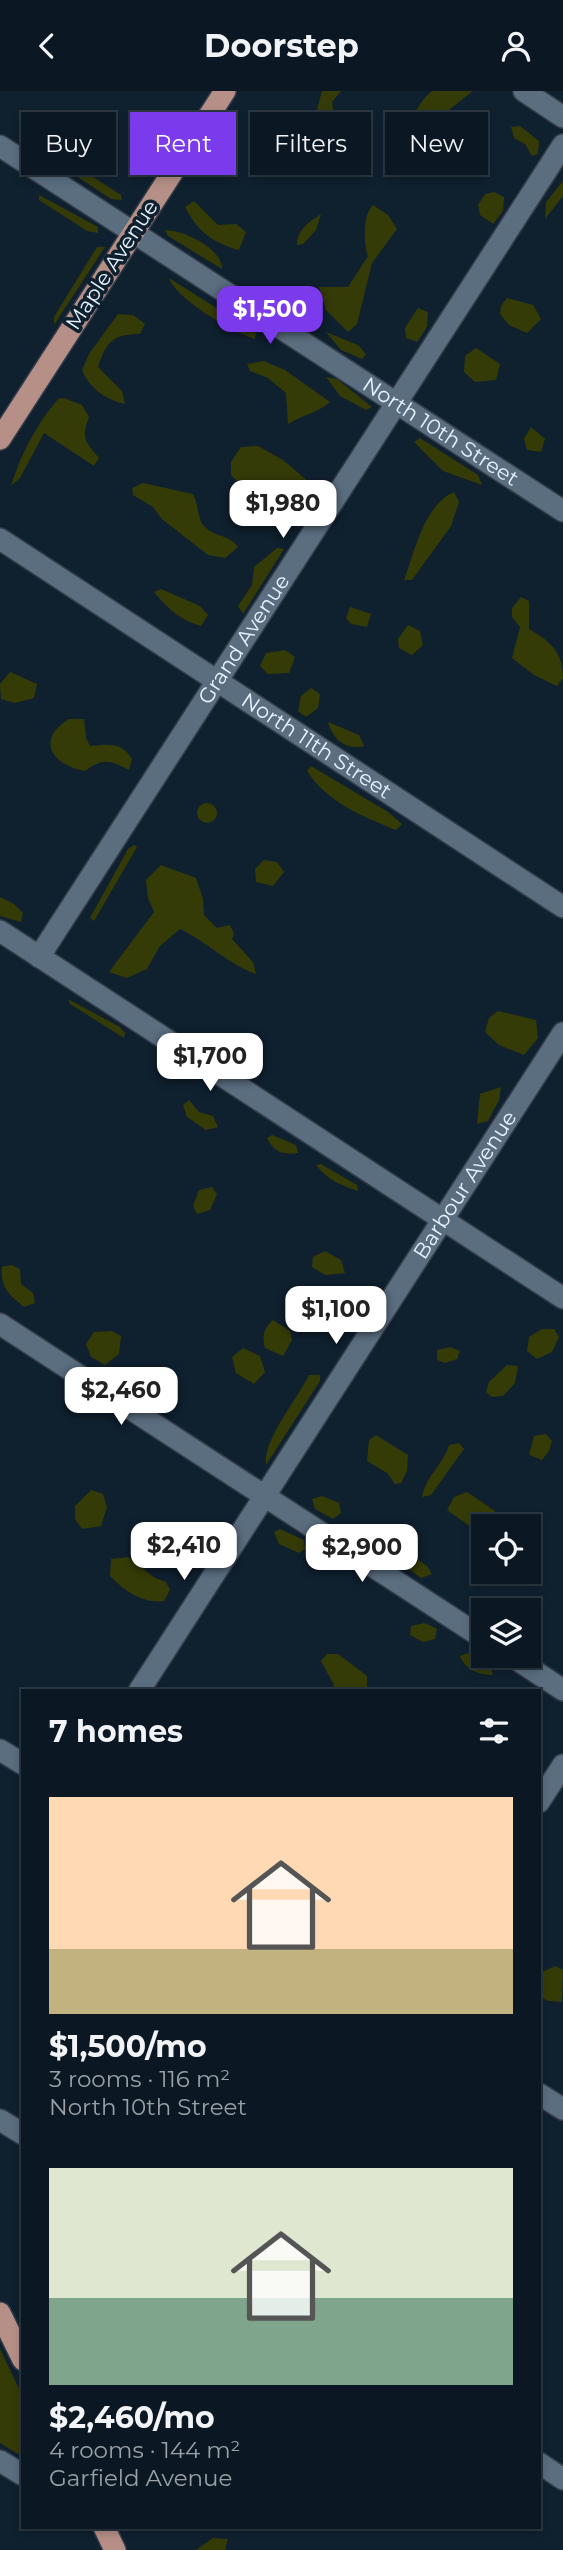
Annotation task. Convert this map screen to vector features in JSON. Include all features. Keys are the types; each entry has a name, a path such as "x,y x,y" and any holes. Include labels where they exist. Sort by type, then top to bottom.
{"main road":[{"name":"Maple Avenue","path":"0,439 225,91"},
{"path":"0,2313 21,2356"},
{"path":"105,2529 115,2550"}],"street":[{"path":"524,91 563,117"},
{"name":"Grand Avenue","path":"39,957 563,145"},
{"name":"North 10th Street","path":"0,146 563,512"},
{"name":"North 11th Street","path":"0,539 563,907"},
{"path":"0,931 563,1298"},
{"name":"Barbour Avenue","path":"140,1689 563,1033"},
{"path":"0,1324 471,1630"},
{"path":"530,1668 563,1690"},
{"path":"0,1750 21,1763"},
{"path":"541,1799 563,1765"},
{"path":"541,2095 563,2109"},
{"path":"0,2120 21,2133"},
{"path":"0,2461 21,2474"},
{"path":"541,2464 563,2479"}],"green space":[{"path":"322,91 341,91 332,102 333,112 316,112"},
{"path":"432,91 473,91 448,112 416,112"},
{"path":"520,126 539,141 538,154 532,156 525,144 514,138 511,127"},
{"path":"75,175 90,175 121,195 122,200 111,199"},
{"path":"563,181 563,196 545,219 546,202"},
{"path":"494,192 504,197 503,211 493,224 480,215 478,205 485,194"},
{"path":"39,195 98,227 98,233 87,231 39,200"},
{"path":"194,201 218,225 236,224 246,232 239,250 221,244 201,230 185,207"},
{"path":"373,205 388,215 397,229 372,263 357,324 348,332 326,310 319,287 348,287 368,256 365,229 367,215"},
{"path":"321,214 316,230 303,244 297,245 301,231"},
{"path":"165,230 182,233 209,247 216,254 222,269 168,236"},
{"path":"97,247 105,247 54,325 54,317"},
{"path":"169,278 256,333 255,339 220,323 194,305 182,296"},
{"path":"507,298 533,305 541,319 527,333 509,325 500,314 501,306"},
{"path":"418,308 428,312 427,327 417,342 406,338 405,328"},
{"path":"118,314 133,315 145,324 140,334 123,336 112,341 104,351 98,367 122,391 125,404 99,392 89,383 82,370 89,354"},
{"path":"326,332 358,345 366,354 362,359 341,350"},
{"path":"476,348 500,364 496,380 475,382 464,372 465,356"},
{"path":"264,361 285,370 330,402 288,424 286,393 268,378 250,371 247,364"},
{"path":"326,377 337,379 372,407 366,410 340,396"},
{"path":"64,398 82,405 89,417 85,435 99,458 94,466 44,433 20,478 11,486 24,451 36,430 58,399"},
{"path":"531,427 545,439 541,452 527,450 524,439"},
{"path":"420,438 478,475 482,485 443,471 414,442"},
{"path":"258,446 283,460 315,487 317,498 312,506 297,487 277,485 262,494 243,487 231,475 231,462 241,447"},
{"path":"143,483 193,494 204,526 238,547 225,558 208,555 162,519 153,507 133,495 132,488"},
{"path":"454,492 459,502 451,526 412,580 404,580 427,519 443,499"},
{"path":"277,548 284,549 243,614 238,606 252,585 254,567"},
{"path":"161,589 200,606 208,615 201,626 187,621 169,609 154,592"},
{"path":"521,597 529,601 529,629 554,648 561,661 563,678 557,686 534,675 512,658 520,627 512,617 512,608"},
{"path":"350,607 371,614 367,627 351,624 346,618"},
{"path":"408,625 420,631 423,645 412,655 399,648 398,639"},
{"path":"285,650 295,657 289,673 268,674 260,666 266,653"},
{"path":"10,672 37,684 34,698 15,703 1,699 0,684"},
{"path":"311,688 320,694 318,708 306,717 298,711 301,696"},
{"path":"69,719 84,719 86,738 90,746 109,745 128,753 132,759 129,770 117,764 102,762 85,771 73,768 56,757 50,743 59,727"},
{"path":"328,722 359,735 364,746 351,746 341,742 333,734"},
{"path":"311,766 388,812 402,824 396,830 335,800 307,771"},
{"path":"207,803 214,806 217,813 214,820 207,823 200,820 197,813 200,806"},
{"path":"134,845 137,847 94,921 90,918 128,849"},
{"path":"264,860 277,862 284,872 273,886 256,882 255,869"},
{"path":"161,865 196,878 203,899 204,915 217,928 230,925 234,934 232,939 253,962 256,974 236,965 180,929 160,946 147,969 127,978 109,972 154,912 148,898 146,880"},
{"path":"0,897 14,904 23,913 21,922 0,916"},
{"path":"68,999 120,1027 125,1033 124,1038 70,1004"},
{"path":"498,1011 536,1020 538,1038 524,1055 499,1045 485,1032 489,1018"},
{"path":"501,1087 499,1100 488,1121 477,1124 480,1094"},
{"path":"189,1100 199,1112 213,1116 218,1127 206,1130 187,1117 183,1105"},
{"path":"272,1135 296,1145 298,1153 283,1153 273,1147 267,1138"},
{"path":"321,1164 357,1185 358,1191 330,1178 316,1165"},
{"path":"212,1187 217,1194 210,1210 197,1214 193,1206 199,1190"},
{"path":"325,1251 341,1260 345,1273 325,1275 312,1267 313,1257"},
{"path":"12,1265 20,1269 21,1284 33,1293 35,1303 24,1307 7,1290 2,1280 2,1267"},
{"path":"273,1320 290,1331 292,1340 283,1356 265,1348 264,1333"},
{"path":"542,1329 554,1329 559,1337 552,1352 537,1359 527,1351 529,1337"},
{"path":"112,1331 121,1336 119,1354 105,1365 91,1357 86,1344 94,1332"},
{"path":"450,1347 460,1351 457,1359 445,1363 437,1360 437,1350"},
{"path":"243,1348 260,1356 265,1372 254,1384 236,1373 232,1357"},
{"path":"507,1365 518,1366 515,1383 503,1396 492,1397 486,1392 489,1382"},
{"path":"309,1375 320,1375 320,1381 266,1465 269,1444"},
{"path":"546,1434 552,1441 542,1460 529,1455 534,1436"},
{"path":"376,1435 408,1455 407,1471 401,1483 395,1484 387,1473 367,1461 369,1440"},
{"path":"459,1443 464,1449 431,1495 422,1497 449,1445"},
{"path":"91,1490 103,1494 107,1507 101,1526 82,1529 75,1519 75,1506"},
{"path":"467,1492 495,1511 494,1514 471,1514 471,1527 447,1510 454,1497"},
{"path":"322,1496 339,1503 341,1513 333,1519 315,1509 312,1499"},
{"path":"280,1529 304,1540 305,1549 299,1553 279,1544 274,1532"},
{"path":"377,1538 385,1538 427,1566 432,1574 421,1578 376,1545"},
{"path":"128,1557 155,1578 166,1582 170,1590 164,1601 135,1595 110,1576 111,1559"},
{"path":"425,1623 437,1629 435,1639 423,1642 410,1635 411,1626"},
{"path":"327,1654 338,1654 367,1676 367,1689 333,1689 334,1685 321,1661"},
{"path":"471,1654 471,1668 490,1668 493,1675 477,1673 469,1668 460,1656"},
{"path":"556,1966 563,1970 562,2002 548,2001 541,1997 541,1972"},
{"path":"0,2349 21,2393 21,2456 0,2443"},
{"path":"213,2538 228,2539 225,2550 196,2550"}]}
